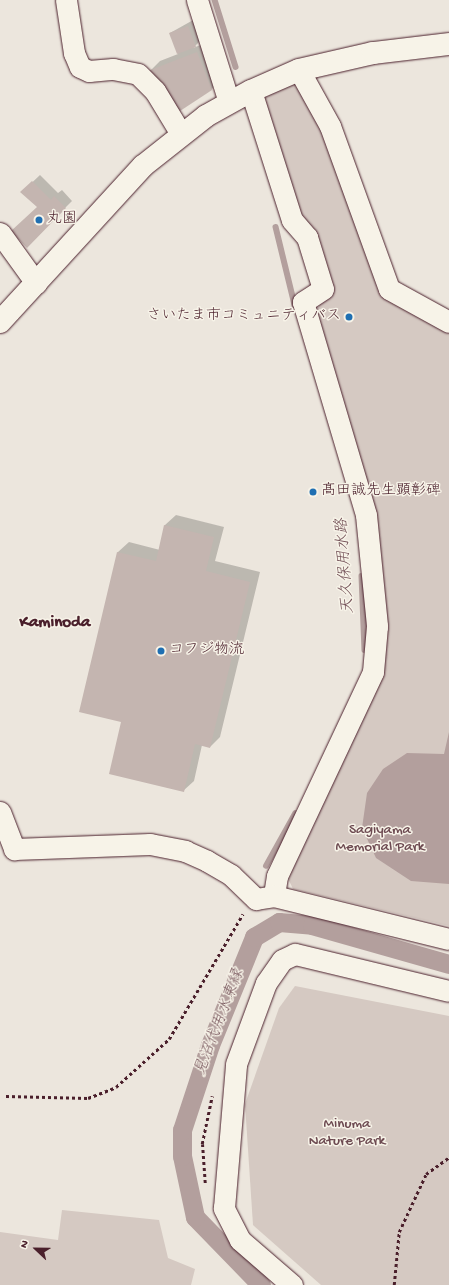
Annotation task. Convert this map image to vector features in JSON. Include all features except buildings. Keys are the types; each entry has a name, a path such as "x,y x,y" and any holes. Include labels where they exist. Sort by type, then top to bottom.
{"main road":[{"path":"0,322 121,189 181,134 229,102 250,91 299,70 373,54 449,44"}],"street":[{"path":"66,0 74,53 80,67 89,71 113,69 138,74 155,91 181,134"},
{"path":"197,0 229,102"},
{"path":"299,70 330,126 389,289 449,322"},
{"path":"250,91 292,220 307,237 323,289 303,302 366,515 377,626 373,672 277,876 265,898"},
{"path":"0,233 36,283"},
{"path":"0,812 14,849 150,844 185,851 231,876 265,898 449,939"},
{"path":"292,1285 240,1240 224,1208 236,1064 266,983 282,960 295,954 449,991"}],"path":[{"path":"6,1096 88,1098 116,1087 169,1039 235,925 265,898"},
{"path":"205,1186 202,1144 214,1090"},
{"path":"394,1285 399,1232 426,1174 449,1157"}],"green space":[{"name":"Sagiyama Memorial Park","path":"294,81 323,132 379,291 449,331 449,926 293,889 286,874 360,725 381,666 378,526 313,317 328,289 311,232 290,192 259,103 274,91"},
{"name":"Minuma Nature Park","path":"295,986 449,1016 449,1285 321,1285 253,1225 245,1104 279,1008"},
{"path":"62,1210 159,1220 168,1258 195,1269 191,1285 0,1285 0,1232 58,1240"}],"shaded area":[{"path":"449,732 449,884 411,881 376,858 362,828 367,793 383,769 407,753 444,754"}],"waterway":[{"name":"天久保用水路","path":"215,0 236,67"},
{"name":"天久保用水路","path":"276,227 295,305"},
{"name":"天久保用水路","path":"362,576 365,650"},
{"name":"天久保用水路","path":"266,866 295,814"},
{"name":"見沼代用水東縁","path":"261,1285 195,1217 182,1156 182,1130 210,1045 254,937 279,922 312,925 449,964"}],"place":[{"name":"丸園","path":"39,220"},
{"name":"さいたま市コミュニティバス","path":"349,317"},
{"name":"髙田誠先生顕彰碑","path":"313,492"},
{"name":"コフジ物流","path":"161,651"}],"district":[{"name":"Kaminoda","path":"55,624"}]}
